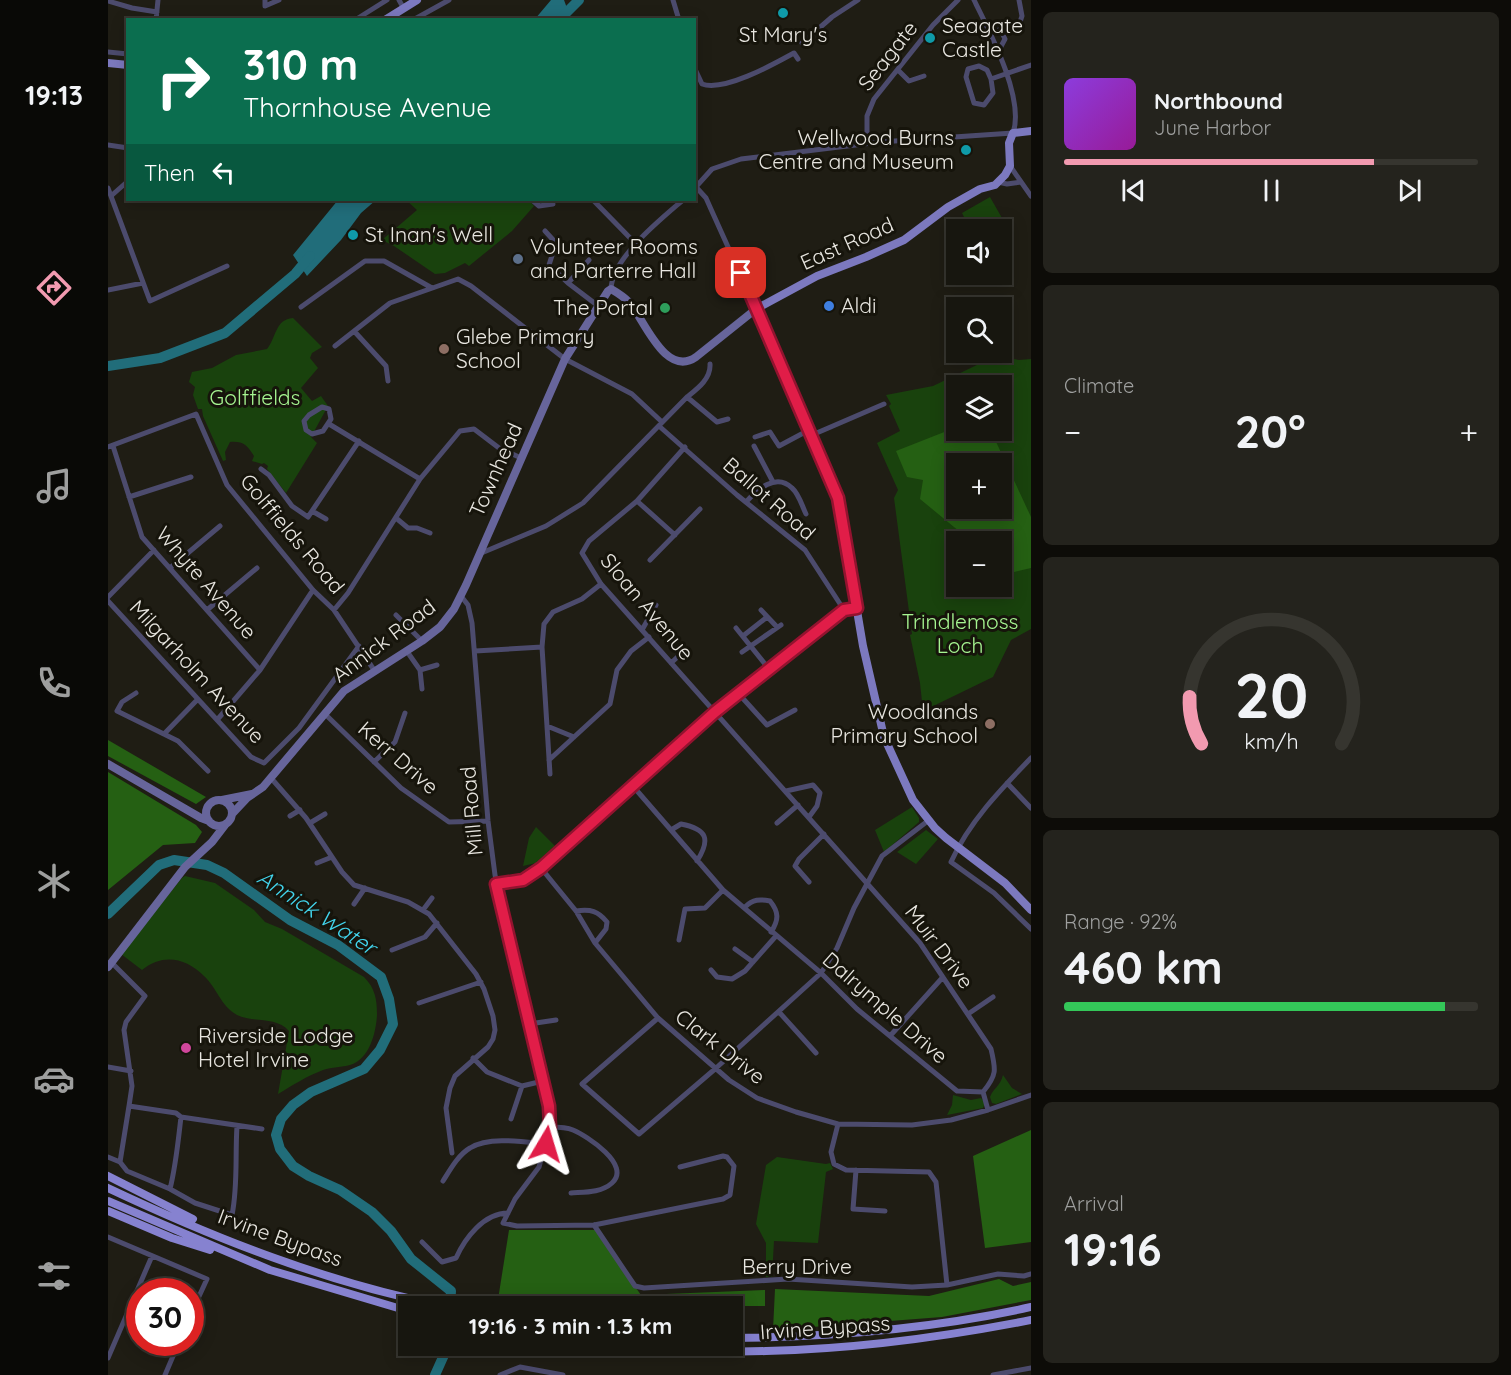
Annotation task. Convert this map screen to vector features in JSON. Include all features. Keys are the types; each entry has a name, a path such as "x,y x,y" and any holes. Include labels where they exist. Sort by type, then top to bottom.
{"highway":[{"path":"108,1176 271,1258"},
{"name":"Irvine Bypass","path":"108,1188 271,1258 402,1296"},
{"name":"Irvine Bypass","path":"108,1201 270,1270 398,1308"},
{"path":"108,1211 172,1238 270,1270"},
{"name":"Irvine Bypass","path":"743,1338 851,1334 965,1320 1031,1307"},
{"name":"Irvine Bypass","path":"743,1352 766,1352 903,1341 1031,1320"}],"main road":[{"path":"388,18 417,0"},
{"path":"108,63 126,65"},
{"path":"998,182 1010,165 1009,143 1012,133 1031,131"},
{"name":"East Road","path":"756,309 817,276 904,240 948,207 998,182"},
{"path":"611,289 623,296 630,304 663,351 672,360 680,363 696,357 756,309 838,498 863,646 884,737 913,800 935,828 957,848 1005,883 1031,910"},
{"name":"Townhead","path":"461,596 565,359 597,305 611,289"},
{"name":"Annick Road","path":"232,814 241,803 271,778 344,691 422,641 448,618 461,596"},
{"path":"108,764 210,822 220,826 225,825"},
{"path":"186,808 197,810 207,808 213,802 255,793"},
{"path":"109,964 184,867 212,842 230,821 232,814 228,804 222,800"},
{"path":"207,808 212,842"}],"street":[{"path":"156,18 159,0"},
{"path":"265,0 265,6 279,0"},
{"path":"358,18 387,0"},
{"path":"399,0 404,9"},
{"path":"417,18 449,0"},
{"path":"673,0 678,18"},
{"path":"802,44 831,17 858,0"},
{"name":"Seagate","path":"867,144 867,116 870,104 933,25 958,0"},
{"path":"696,187 712,169 729,162 867,144 1012,133 1016,123 1016,113 1006,74 974,0"},
{"path":"998,52 1005,39 1000,29 1019,25 1022,16 1019,0"},
{"path":"108,1 157,12"},
{"path":"108,52 126,54"},
{"path":"696,71 702,84 712,87 767,68 794,53 798,59"},
{"path":"991,79 1031,65"},
{"path":"979,66 987,70 991,79 993,93 984,105 974,103 966,77 969,69 979,66"},
{"path":"898,70 909,81 924,76"},
{"path":"108,145 126,148"},
{"path":"1010,165 1031,196"},
{"path":"998,182 1007,184 1021,182"},
{"path":"111,196 126,183"},
{"path":"108,188 150,301 227,266"},
{"path":"696,189 706,198 756,309"},
{"path":"533,201 539,206 553,204"},
{"path":"594,201 635,243"},
{"path":"611,289 618,269 635,243 682,201"},
{"path":"545,231 556,243 549,266 567,284 597,305"},
{"path":"567,284 589,260"},
{"path":"302,307 364,261 384,261 432,288"},
{"name":"Ballot Road","path":"432,288 458,279 471,286 565,359 632,394 685,447 746,502 805,550 844,610"},
{"path":"108,290 143,283"},
{"path":"335,346 390,303 432,288"},
{"path":"354,331 386,366 388,381"},
{"path":"478,554 546,526 583,503 687,397 702,385 709,372 710,364"},
{"path":"687,397 717,422 728,419"},
{"path":"755,437 770,432 779,446 884,404"},
{"path":"324,407 331,412 332,417 329,424 323,431 314,434 308,432 304,423 309,415 318,408 324,407"},
{"name":"Golffields Road","path":"110,447 196,414 227,485 313,590 334,610 374,670"},
{"path":"329,424 420,479"},
{"path":"334,610 348,593 420,479 460,431 474,429 499,448 521,458"},
{"path":"261,469 269,475 292,506 308,517 359,441"},
{"path":"754,446 773,483"},
{"name":"Whyte Avenue","path":"110,447 142,537 260,670"},
{"name":"Sloan Avenue","path":"685,447 637,501 589,541 582,553 601,584 715,712"},
{"path":"129,497 191,477"},
{"path":"746,502 761,486 784,483 792,488 806,514"},
{"path":"637,501 675,535"},
{"path":"650,560 700,509"},
{"path":"312,511 326,519"},
{"path":"396,518 408,528 417,528 430,533"},
{"path":"170,568 220,526"},
{"path":"108,599 154,550"},
{"path":"207,610 257,568"},
{"path":"550,774 543,647 544,624 554,612 582,599 601,584"},
{"path":"217,720 260,670 313,590"},
{"name":"Mill Road","path":"461,596 471,613 488,821 496,884 549,1106 550,1127 539,1167 515,1199 502,1223 517,1226 594,1225"},
{"name":"Milgarholm Avenue","path":"108,599 251,757 264,763"},
{"path":"642,630 656,605"},
{"path":"496,884 523,880 541,868 738,693 844,610 857,608"},
{"path":"742,652 779,626 761,610"},
{"path":"396,615 422,641"},
{"path":"743,636 767,617"},
{"path":"736,627 769,669"},
{"path":"549,760 610,704 617,670 631,651 649,637"},
{"name":"Annick Road","path":"264,763 299,728 359,646"},
{"path":"475,651 543,647"},
{"path":"406,650 420,670 422,689"},
{"path":"671,663 684,651"},
{"path":"420,670 437,665"},
{"path":"136,693 122,702 117,711 178,741 208,771"},
{"path":"738,693 767,725 795,710"},
{"path":"164,734 198,699"},
{"path":"375,762 395,742 405,712"},
{"name":"Muir Drive","path":"715,712 920,943 990,1049 995,1069 992,1080 983,1092"},
{"name":"Kerr Drive","path":"325,714 401,788 449,822 488,821"},
{"path":"547,726 574,737"},
{"path":"1031,758 994,796 957,848 951,862 994,893 1031,929"},
{"path":"271,778 300,810 342,872 354,885 408,902 429,914 481,982 493,1016 495,1030 488,1047 455,1076 450,1088 446,1108 452,1154"},
{"path":"1007,783 1031,808"},
{"name":"Dalrymple Drive","path":"632,785 723,890 821,973 857,1009 957,1092 983,1092"},
{"path":"786,791 813,785 820,793 817,806 808,817"},
{"path":"777,823 798,805"},
{"path":"290,816 300,810"},
{"path":"310,823 325,814"},
{"path":"658,1018 582,1084 639,1134 780,1012 821,973 837,948 867,882 882,856 929,820"},
{"path":"671,830 681,824 695,827 703,835 705,848 697,861"},
{"path":"809,882 795,866 799,858 824,834"},
{"path":"316,863 332,857"},
{"name":"Clark Drive","path":"541,868 576,911 596,944 658,1018 715,1069 757,1098 838,1124 912,1125 951,1120 1031,1095"},
{"path":"354,904 365,888"},
{"path":"679,940 685,909 705,908 723,890"},
{"path":"423,910 432,898"},
{"path":"711,970 717,977 732,979 745,971 774,934 777,909 770,901 760,899 750,902 745,907"},
{"path":"576,911 599,912 607,922 606,929 596,944"},
{"path":"392,950 424,937 437,923"},
{"path":"735,949 753,962"},
{"path":"109,964 145,996 126,1022 124,1030 132,1071 132,1086 120,1162"},
{"path":"890,1036 943,977"},
{"path":"419,1003 481,982"},
{"path":"968,1014 993,997"},
{"path":"780,1012 816,1053"},
{"path":"529,1024 556,1020"},
{"path":"473,1058 487,1072 522,1086 543,1080"},
{"path":"108,1068 132,1071"},
{"path":"511,1119 522,1086"},
{"path":"983,1092 988,1110"},
{"path":"129,1106 176,1113 181,1117 262,1129"},
{"path":"170,1189 177,1162 181,1117"},
{"path":"838,1124 831,1152 834,1164 846,1170 929,1172 936,1182 947,1285"},
{"path":"108,1157 120,1162 127,1171 170,1189 195,1203 232,1215 237,1185 235,1158 237,1126"},
{"path":"550,1127 572,1129 607,1152 614,1161 616,1175 612,1183 596,1191 571,1193"},
{"path":"443,1181 454,1164 470,1148 486,1142 546,1144"},
{"path":"594,1225 723,1199 729,1195 734,1166 727,1157 723,1156 680,1167"},
{"path":"856,1170 853,1209 885,1211"},
{"path":"422,1242 442,1262 456,1258 464,1241 487,1220 497,1213 508,1213"},
{"name":"Berry Drive","path":"594,1225 635,1286 644,1288 788,1279 912,1287 947,1285 998,1274 1024,1276 1031,1274"},
{"path":"108,1237 207,1279 204,1286"},
{"path":"108,1358 152,1256"},
{"path":"165,1375 173,1356"},
{"path":"501,1375 520,1367 563,1375"},
{"path":"993,1375 1031,1368"}],"green space":[{"path":"990,197 1003,219 965,219 962,213"},
{"path":"407,201 530,201 534,206 512,231 469,266 465,263 445,273 435,274 382,240 417,210"},
{"name":"Golffields","path":"293,318 322,347 312,353 310,358 318,368 301,388 312,401 321,396 328,406 311,437 317,443 286,493 267,469 268,466 252,461 254,456 244,444 230,442 225,452 226,460 223,461 202,409 198,409 193,395 195,387 189,382 192,372 212,368 236,355 267,349 279,326 287,319"},
{"name":"Trindlemoss Loch","path":"1012,359 1031,359 1031,629 1011,640 993,677 923,711 910,635 912,634 894,498 898,490 877,443 900,431 886,395 933,386 946,380 946,441 1012,441 1012,375 956,375 979,364 1012,363"},
{"path":"946,431 946,441 996,441 1001,453 946,453 946,519 1012,519 1012,476 1031,517 1031,568 1012,573 1012,531 959,531 920,499 923,480 907,477 896,451"},
{"path":"108,740 206,797 196,804 108,756"},
{"path":"108,772 196,825 202,832 195,843 163,845 108,890"},
{"path":"912,807 919,822 884,852 875,830"},
{"path":"536,827 555,846 536,863 523,866 529,838"},
{"path":"926,830 938,839 916,864 897,852"},
{"path":"185,876 215,883 254,910 265,922 282,929 364,977 375,994 377,1015 371,1044 363,1057 350,1065 317,1072 278,1094 289,1031 284,1026 271,1021 237,1015 226,1006 204,976 190,965 166,960 158,961 142,970 121,954"},
{"path":"1003,1075 1012,1088 1022,1094 996,1104 992,1103 990,1097"},
{"path":"953,1095 971,1100 981,1098 985,1103 983,1108 947,1115 952,1105"},
{"path":"1031,1130 1031,1242 985,1248 973,1156"},
{"path":"777,1157 830,1163 833,1169 826,1172 818,1243 774,1241 772,1277 766,1277 766,1243 756,1224 766,1165"},
{"path":"509,1230 595,1230 641,1295 765,1290 765,1306 743,1306 743,1296 499,1296"},
{"path":"999,1279 1013,1286 1031,1282 1031,1300 942,1317 773,1330 775,1289 929,1296"}],"water":[{"path":"551,0 564,0 571,18 536,18"},
{"path":"337,201 375,201 361,213 341,240 307,276 293,255"}],"waterway":[{"path":"561,18 579,0"},
{"path":"108,366 160,358 225,333 295,274 310,256"},
{"name":"Annick Water","path":"108,914 159,865 174,860 207,865 224,873 290,920 338,945 381,977 389,999 393,1024 380,1050 364,1069 311,1092 293,1105 281,1119 276,1135 280,1149 293,1166 340,1190 372,1212 391,1231 411,1259 451,1291 451,1296"},
{"name":"Annick Water","path":"435,1375 444,1356"}],"place":[{"name":"St Mary's","path":"783,13"},
{"name":"Seagate Castle","path":"930,38"},
{"name":"Wellwood Burns Centre and Museum","path":"966,150"},
{"name":"St Inan's Well","path":"353,235"},
{"name":"Volunteer Rooms and Parterre Hall","path":"518,259"},
{"name":"Aldi","path":"829,306"},
{"name":"The Portal","path":"665,308"},
{"name":"Glebe Primary School","path":"444,349"},
{"name":"Woodlands Primary School","path":"990,724"},
{"name":"Riverside Lodge Hotel Irvine","path":"186,1048"}],"route":[{"path":"546,1144 550,1127 549,1106 496,884 523,880 532,875 715,712 844,610 857,608 838,498 741,273"}]}
